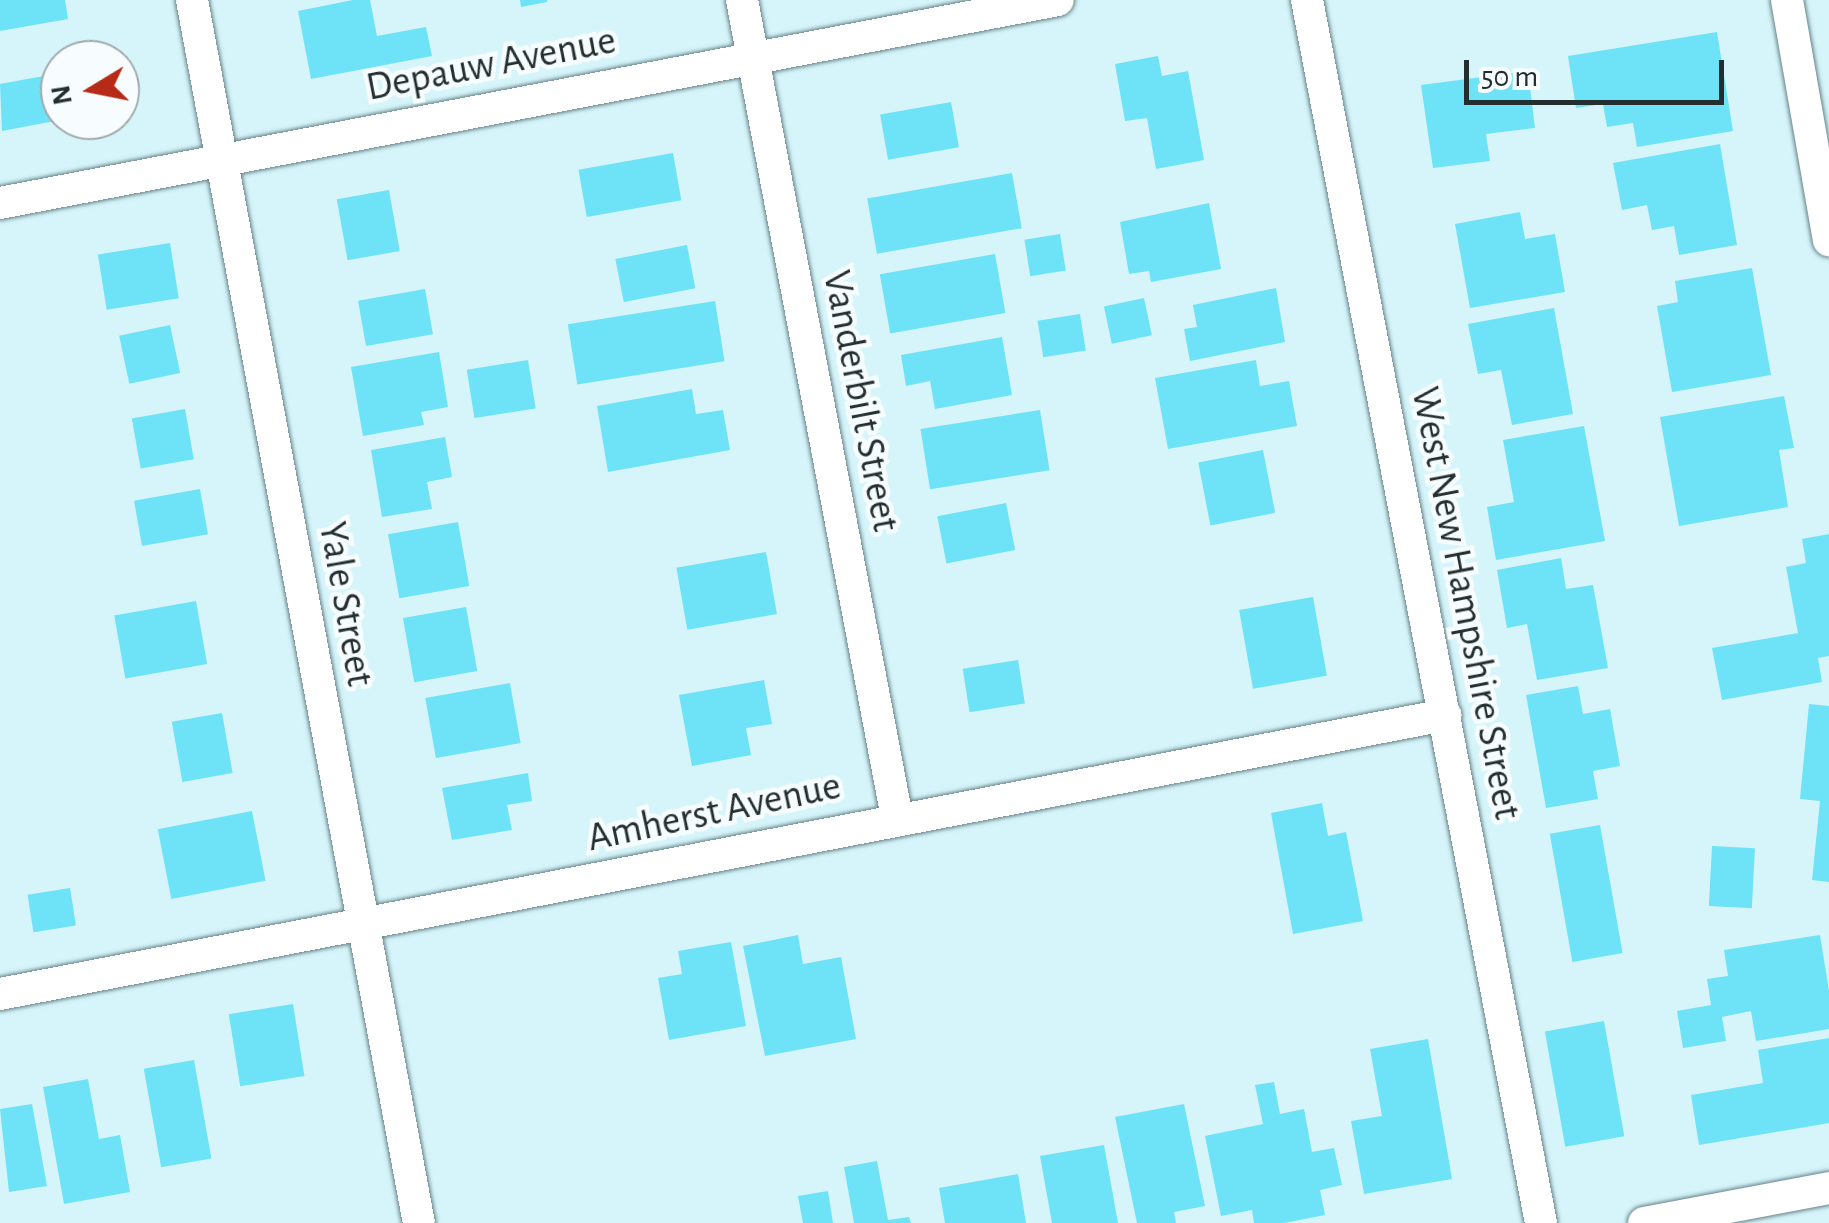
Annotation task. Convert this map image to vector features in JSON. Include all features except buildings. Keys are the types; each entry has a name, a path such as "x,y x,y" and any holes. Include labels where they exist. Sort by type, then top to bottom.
{"street":[{"name":"Yale Street","path":"192,0 361,928 420,1223"},
{"name":"Vanderbilt Street","path":"742,0 897,818"},
{"name":"Depauw Avenue","path":"0,203 1058,0"},
{"name":"West New Hampshire Street","path":"1307,0 1541,1223"},
{"path":"1786,0 1829,240"},
{"name":"Amherst Avenue","path":"0,994 361,928 897,818 1445,715"},
{"path":"1644,1223 1829,1188"}]}
